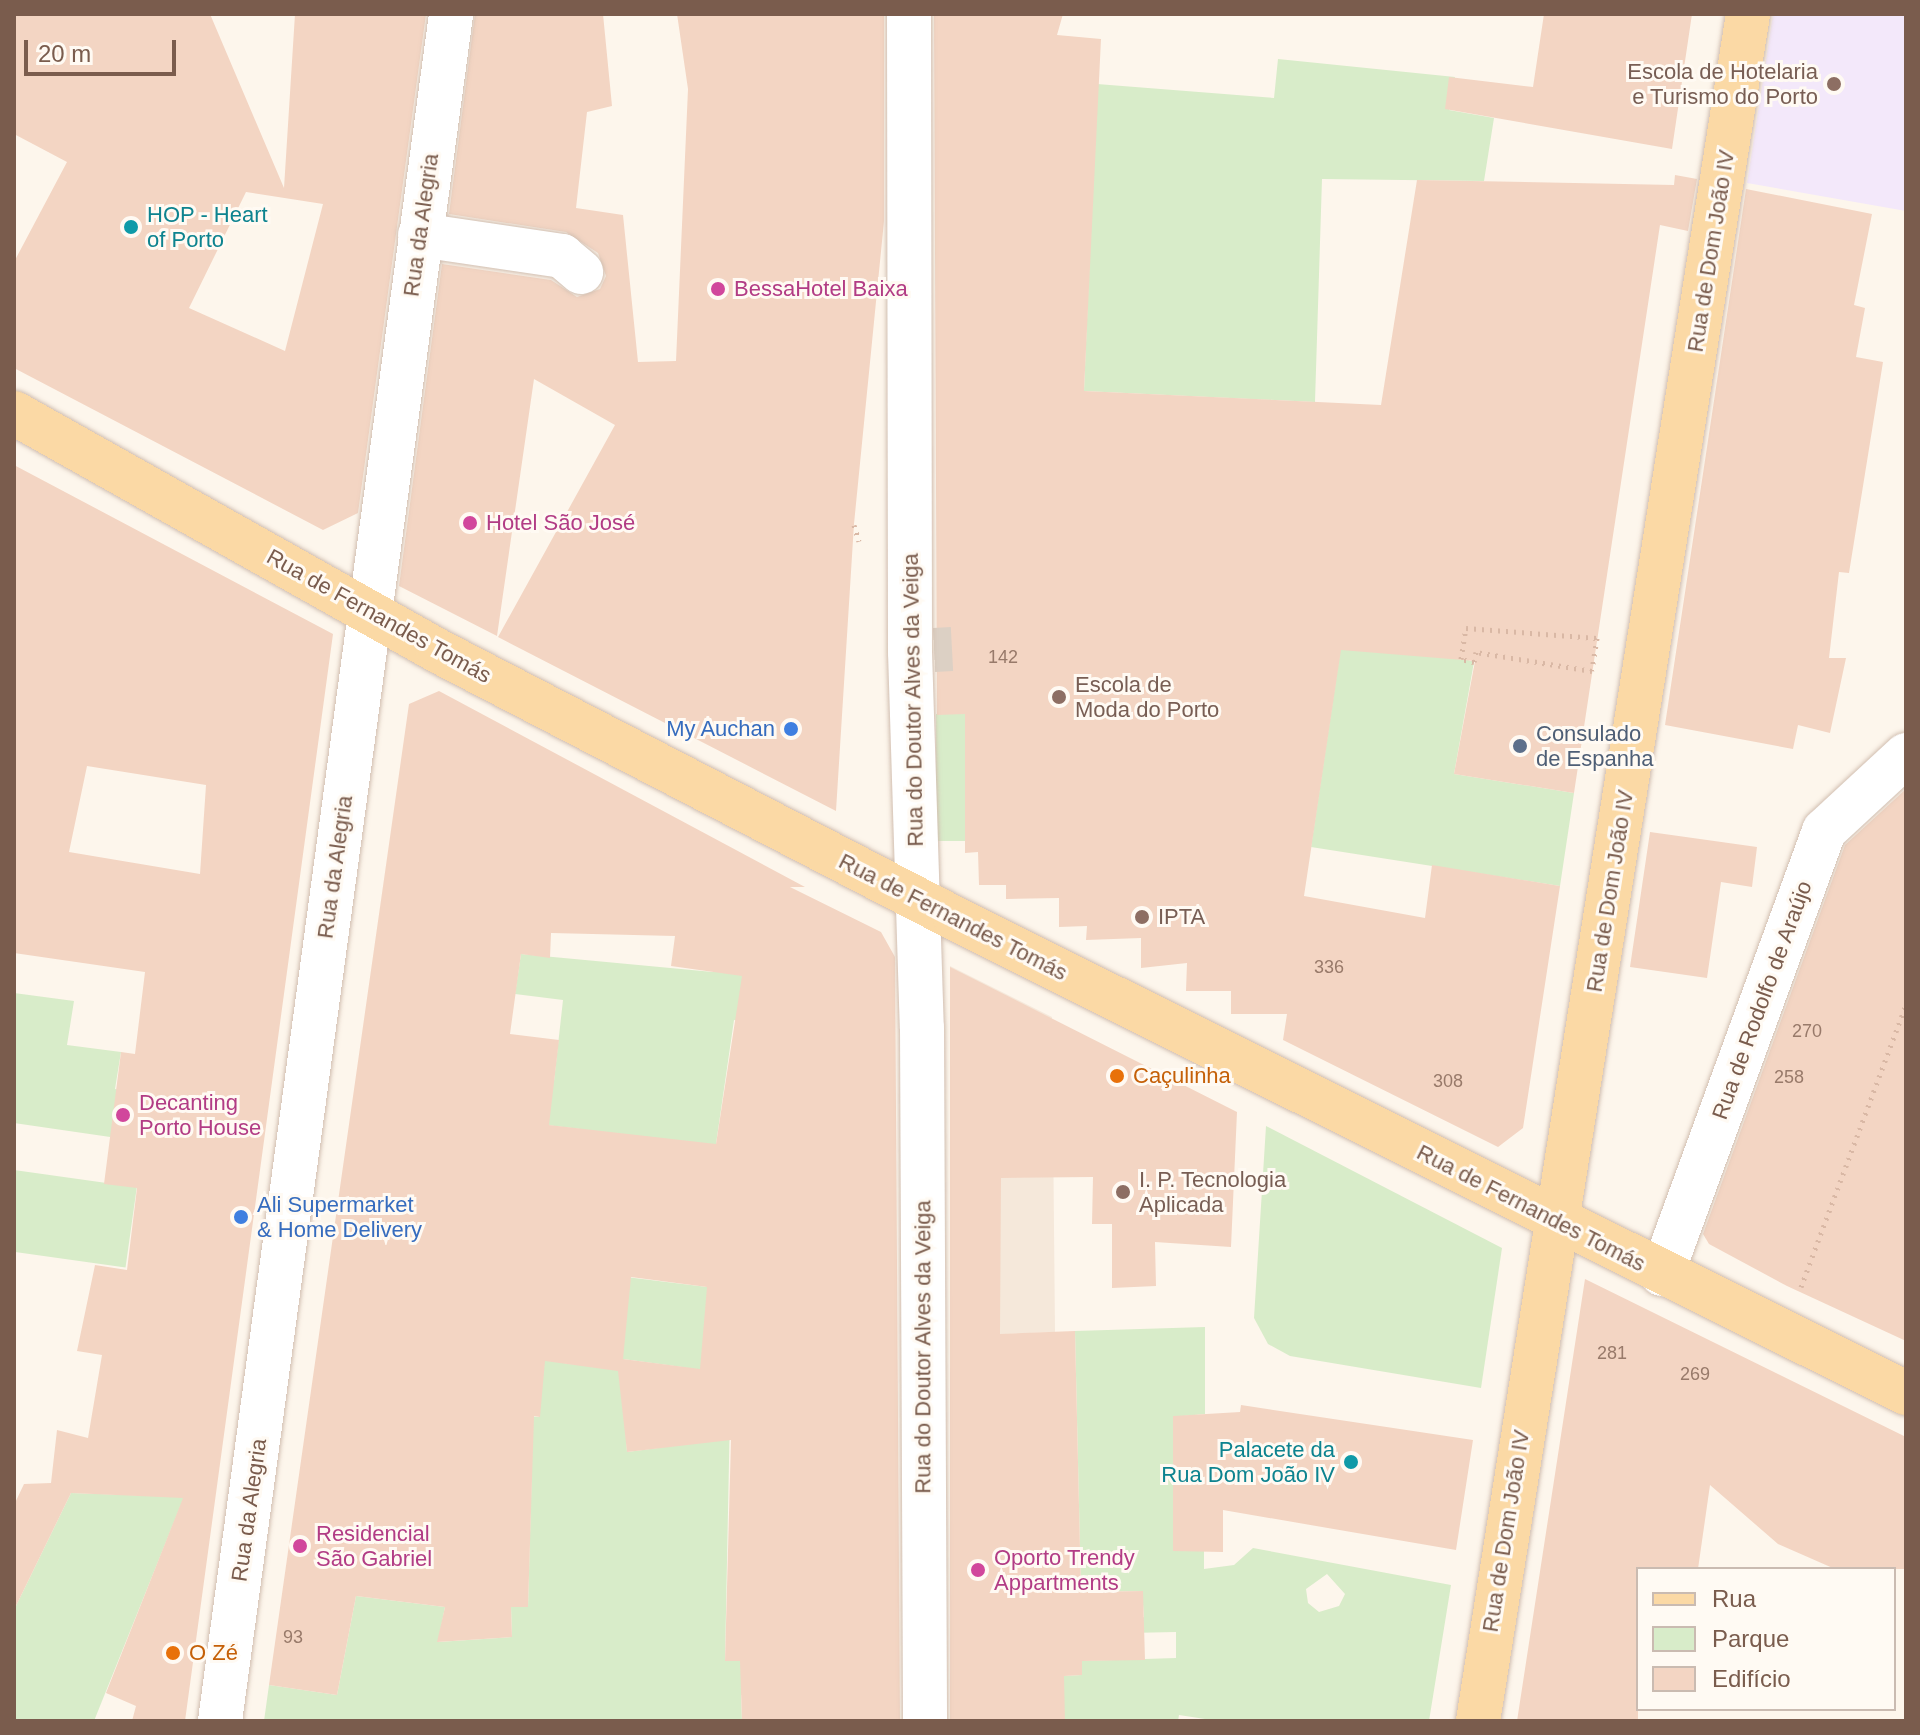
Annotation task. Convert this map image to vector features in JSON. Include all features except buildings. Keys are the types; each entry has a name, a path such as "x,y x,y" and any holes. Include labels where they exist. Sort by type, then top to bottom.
{"main road":[{"name":"Rua de Dom João IV","path":"1478,1721 1748,14"},
{"name":"Rua de Fernandes Tomás","path":"14,413 368,612 918,900 1662,1274 1906,1393"}],"street":[{"name":"Rua da Alegria","path":"220,1721 451,14"},
{"name":"Rua do Doutor Alves da Veiga","path":"909,14 922,638 918,900 925,1721"},
{"path":"420,235 574,257"},
{"name":"Rua de Rodolfo de Araújo","path":"1662,1274 1824,831 1906,755"}],"path":[{"path":"1466,628 1597,638 1592,671 1476,652 1474,662 1461,659 1466,628"},
{"path":"1784,1333 1906,1005"}],"shaded area":[{"name":"Escola de Hotelaria e Turismo do Porto","path":"1773,14 1906,14 1906,211 1747,183"},
{"path":"950,966 1052,1017 1055,1332 953,1336"}],"green space":[{"path":"1278,59 1455,77 1449,110 1494,118 1484,181 1322,179 1315,402 1084,391 1097,84 1274,98"},
{"path":"1345,619 1474,662 1454,774 1574,793 1560,886 1311,847"},
{"path":"936,714 965,714 965,841 936,841"},
{"path":"719,926 792,1027 734,1020 716,1144 767,1293 580,1129 521,1122 554,1081 563,1000 515,994 521,954 713,972"},
{"path":"14,993 74,1001 67,1045 121,1052 115,1089 130,1091 124,1139 14,1123"},
{"path":"1266,1126 1502,1248 1481,1388 1290,1356 1268,1344 1254,1318"},
{"path":"14,1170 137,1187 126,1267 14,1252"},
{"path":"618,1276 707,1287 730,1412 725,1661 753,1661 754,1694 741,1695 742,1721 264,1721 269,1685 337,1695 356,1596 445,1607 438,1642 512,1637 511,1607 528,1607 532,1465 472,1411 539,1417 522,1345 567,1364 682,1367 623,1359","holes":["625,1424 658,1424 658,1448 627,1452"]},
{"path":"1205,1327 1205,1414 1173,1417 1174,1457 1204,1538 1204,1569 1234,1565 1253,1548 1451,1585 1429,1721 1218,1721 1179,1715 1178,1721 1065,1721 1002,1679 1082,1675 1082,1661 1176,1658 1176,1632 1081,1634 1144,1617 1142,1591 1081,1592 1075,1331","holes":["1327,1574 1345,1594 1339,1606 1319,1612 1308,1603 1306,1589"]},
{"path":"71,1493 184,1497 94,1721 14,1721 14,1610"}],"tunnel":[{"path":"934,650 952,649"}],"place":[{"name":"Escola de Hotelaria e Turismo do Porto","path":"1834,84"},
{"name":"HOP - Heart of Porto","path":"131,227"},
{"name":"BessaHotel Baixa","path":"718,289"},
{"name":"Hotel São José","path":"470,523"},
{"name":"Escola de Moda do Porto","path":"1059,697"},
{"name":"My Auchan","path":"791,729"},
{"name":"Consulado de Espanha","path":"1520,746"},
{"name":"IPTA","path":"1142,917"},
{"name":"Caçulinha","path":"1117,1076"},
{"name":"Decanting Porto House","path":"123,1115"},
{"name":"I. P. Tecnologia Aplicada","path":"1123,1192"},
{"name":"Ali Supermarket & Home Delivery","path":"241,1217"},
{"name":"Palacete da Rua Dom João IV","path":"1351,1462"},
{"name":"Residencial São Gabriel","path":"300,1546"},
{"name":"Oporto Trendy Appartments","path":"978,1570"},
{"name":"O Zé","path":"173,1653"}]}
